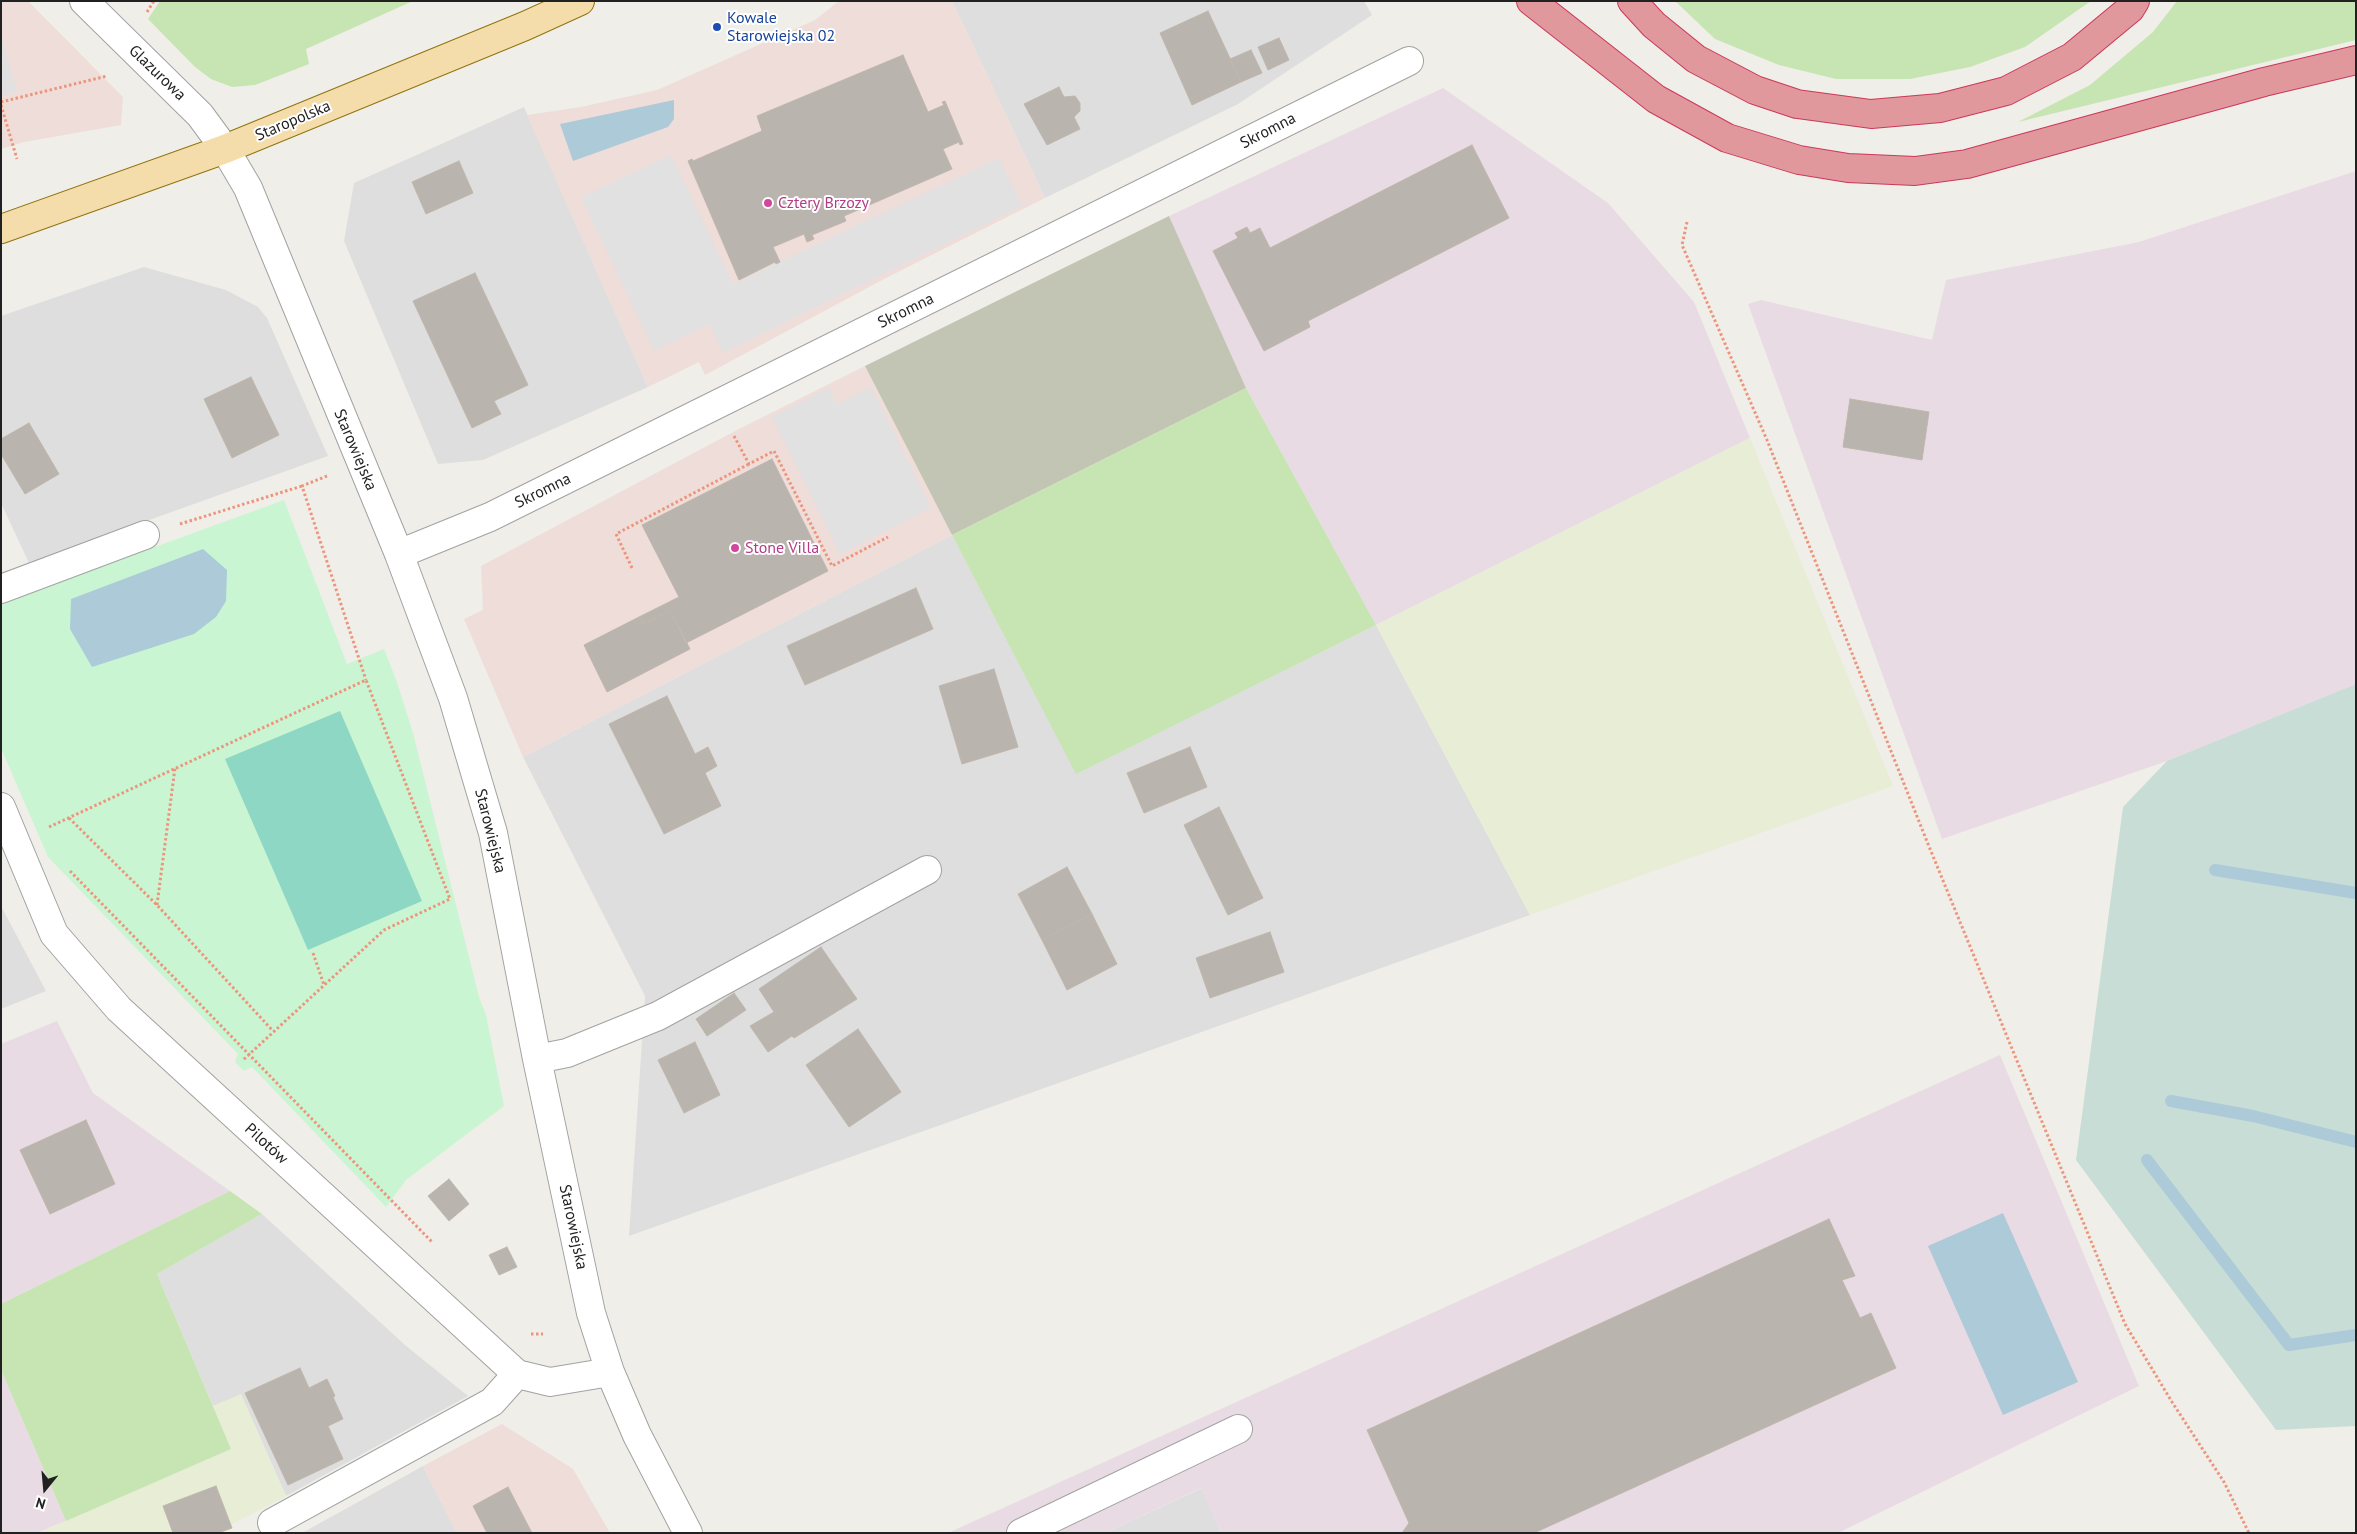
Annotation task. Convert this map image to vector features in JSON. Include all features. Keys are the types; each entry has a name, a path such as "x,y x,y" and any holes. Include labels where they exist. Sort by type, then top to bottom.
{"highway":[{"path":"1531,1 1656,99 1727,138 1799,160 1848,168 1915,171 1967,164 2264,82 2356,60"},
{"path":"1632,1 1654,25 1696,59 1755,90 1797,104 1871,114 1940,108 2006,91 2072,57 2130,9 2135,1"}],"main road":[{"name":"Staropolska","path":"1,229 225,149 525,26 580,1"}],"street":[{"name":"Glazurowa","path":"84,1 200,115 225,149"},
{"name":"Skromna","path":"399,554 490,518 1409,61"},
{"name":"Starowiejska","path":"225,149 248,188 399,554 453,698 493,833 537,1059 591,1312 610,1372 637,1436 688,1533"},
{"path":"1,589 145,535"},
{"name":"Pilotów","path":"1,807 54,934 119,1009 517,1374 550,1382 610,1372"},
{"path":"537,1059 567,1052 658,1016 927,870"},
{"path":"272,1523 492,1402 517,1374"},
{"path":"1021,1533 1238,1429"}],"path":[{"path":"16,160 1,104 113,74"},
{"path":"1687,222 1682,246 1767,440 1932,853 2125,1324 2172,1402 2224,1482 2250,1533"},
{"path":"736,439 749,464"},
{"path":"632,568 616,534 774,451 832,566 888,537"},
{"path":"145,535 302,486 329,475"},
{"path":"242,1061 248,1053 384,930 450,899 366,680 302,486"},
{"path":"16,843 175,767 366,680"},
{"path":"157,905 175,767"},
{"path":"68,818 157,905 273,1031"},
{"path":"67,868 434,1245"},
{"path":"313,953 324,985"}],"shaded area":[{"path":"1,1 28,1 123,97 121,125 24,142 1,149"},
{"path":"839,1 952,1 1045,198 884,279 705,375 699,362 648,387 527,115 581,107 657,90 815,20"},
{"path":"952,1 1364,1 1372,15 1238,104 1045,198"},
{"path":"1,37 17,92 1,96"},
{"path":"1443,88 1608,203 1694,302 1750,438 1376,625 1246,388 1169,216"},
{"path":"674,100 674,119 668,127 573,161 560,124"},
{"path":"524,107 648,387 483,460 438,464 344,241 354,183"},
{"path":"671,155 733,284 999,158 1022,206 723,353 710,324 654,351 581,197"},
{"path":"2356,171 2356,684 2167,761 1942,839 1748,304 1761,300 1932,340 1946,280 2139,242"},
{"path":"1169,216 1246,388 952,535 865,366"},
{"path":"144,267 226,290 258,307 267,318 328,456 29,563 1,503 1,316"},
{"path":"865,366 952,535 523,757 464,619 483,610 481,566 737,430"},
{"path":"871,387 931,508 840,554 772,417 829,388 837,404"},
{"path":"1750,438 1893,786 1530,915 1376,625"},
{"path":"952,535 1077,773 1376,625 1530,915 629,1236 645,996 523,757"},
{"path":"203,549 227,570 226,601 216,617 194,634 92,667 70,629 71,599"},
{"path":"2356,684 2356,1426 2276,1430 2076,1160 2123,807 2167,761"},
{"path":"1,906 46,991 1,1009"},
{"path":"57,1021 93,1093 230,1191 1,1304 1,1044"},
{"path":"2000,1055 2139,1386 1838,1533 1221,1533 1201,1488 1105,1533 948,1533"},
{"path":"2003,1213 2078,1382 2003,1415 1928,1246"},
{"path":"262,1214 405,1345 468,1396 286,1496 241,1395 213,1406 157,1274"},
{"path":"1,1370 66,1521 37,1533 1,1533"},
{"path":"241,1394 286,1496 231,1525 232,1528 218,1533 37,1533 231,1449 213,1406"},
{"path":"502,1424 573,1469 610,1533 457,1533 423,1466"},
{"path":"423,1466 457,1533 302,1533"},
{"path":"1202,1488 1221,1533 1105,1533"}],"green space":[{"path":"160,1 413,1 306,49 309,64 255,85 232,87 211,79 195,67 148,19"},
{"path":"1675,1 2091,1 2025,47 1970,67 1910,79 1836,79 1779,65 1715,39"},
{"path":"2177,1 2356,1 2356,40 2018,122 2090,85 2153,32"},
{"path":"1246,388 1376,625 1076,774 952,535"},
{"path":"284,500 347,664 384,649 397,682 413,733 479,997 486,1015 504,1106 406,1180 386,1207 252,1067 244,1071 235,1062 238,1054 48,857 1,748 1,603"},
{"path":"340,711 422,901 308,950 225,759"},
{"path":"230,1191 262,1214 157,1274 231,1449 66,1521 1,1370 1,1304"}],"building":[{"path":"1208,11 1241,82 1192,105 1160,33"},
{"path":"1279,38 1289,60 1268,70 1258,47"},
{"path":"1251,50 1262,73 1241,82 1230,59"},
{"path":"903,55 928,112 944,105 942,102 945,101 963,144 960,145 959,142 943,149 952,169 844,216 846,221 812,235 814,239 807,242 804,234 773,247 780,262 776,264 775,262 739,280 688,161 692,159 693,161 762,131 757,116"},
{"path":"1059,87 1064,97 1075,96 1080,103 1080,111 1074,117 1080,129 1047,145 1024,104"},
{"path":"1472,145 1509,218 1308,321 1310,327 1264,351 1213,251 1238,238 1235,233 1247,227 1250,233 1260,228 1270,248"},
{"path":"459,161 473,193 426,214 412,182"},
{"path":"475,273 528,385 494,401 501,414 472,428 413,301"},
{"path":"251,377 279,435 232,458 204,399"},
{"path":"1850,399 1929,412 1922,460 1843,447"},
{"path":"29,423 59,474 25,494 1,454 1,439"},
{"name":"Stone Villa","path":"772,459 828,571 686,643 670,610 643,624 639,617 679,597 642,525"},
{"path":"916,588 933,629 805,685 787,646"},
{"path":"670,610 690,649 607,692 584,645 639,617 643,624"},
{"path":"994,669 1018,747 962,764 939,686"},
{"path":"667,696 695,754 708,747 717,766 705,773 721,806 664,834 609,724"},
{"path":"1190,747 1207,787 1144,813 1127,773"},
{"path":"1219,807 1263,898 1228,915 1184,825"},
{"path":"1067,867 1092,914 1042,940 1018,894"},
{"path":"1092,914 1117,964 1067,990 1042,940"},
{"path":"1270,932 1284,972 1210,998 1196,958"},
{"path":"821,947 857,999 768,1052 750,1026 774,1012 759,989"},
{"path":"734,993 746,1010 707,1036 696,1019"},
{"path":"858,1029 901,1092 849,1127 806,1065"},
{"path":"695,1042 720,1095 684,1113 658,1060"},
{"path":"86,1120 115,1184 50,1214 20,1150"},
{"path":"449,1179 469,1204 449,1221 428,1196"},
{"path":"1829,1219 1855,1276 1842,1280 1860,1318 1871,1313 1896,1368 1534,1533 1402,1533 1409,1523 1367,1430"},
{"path":"507,1247 517,1267 499,1275 489,1255"},
{"path":"300,1368 309,1388 327,1379 343,1419 328,1426 343,1459 288,1485 245,1393"},
{"path":"216,1486 232,1528 218,1533 173,1533 163,1506"},
{"path":"508,1487 532,1533 487,1533 473,1506"}],"waterway":[{"path":"2215,870 2356,893"},
{"path":"2171,1101 2253,1116 2356,1142"},
{"path":"2147,1160 2289,1345 2356,1335"}],"place":[{"name":"Kowale Starowiejska 02","path":"717,27"},
{"name":"Cztery Brzozy","path":"768,203"},
{"name":"Stone Villa","path":"735,548"}]}
